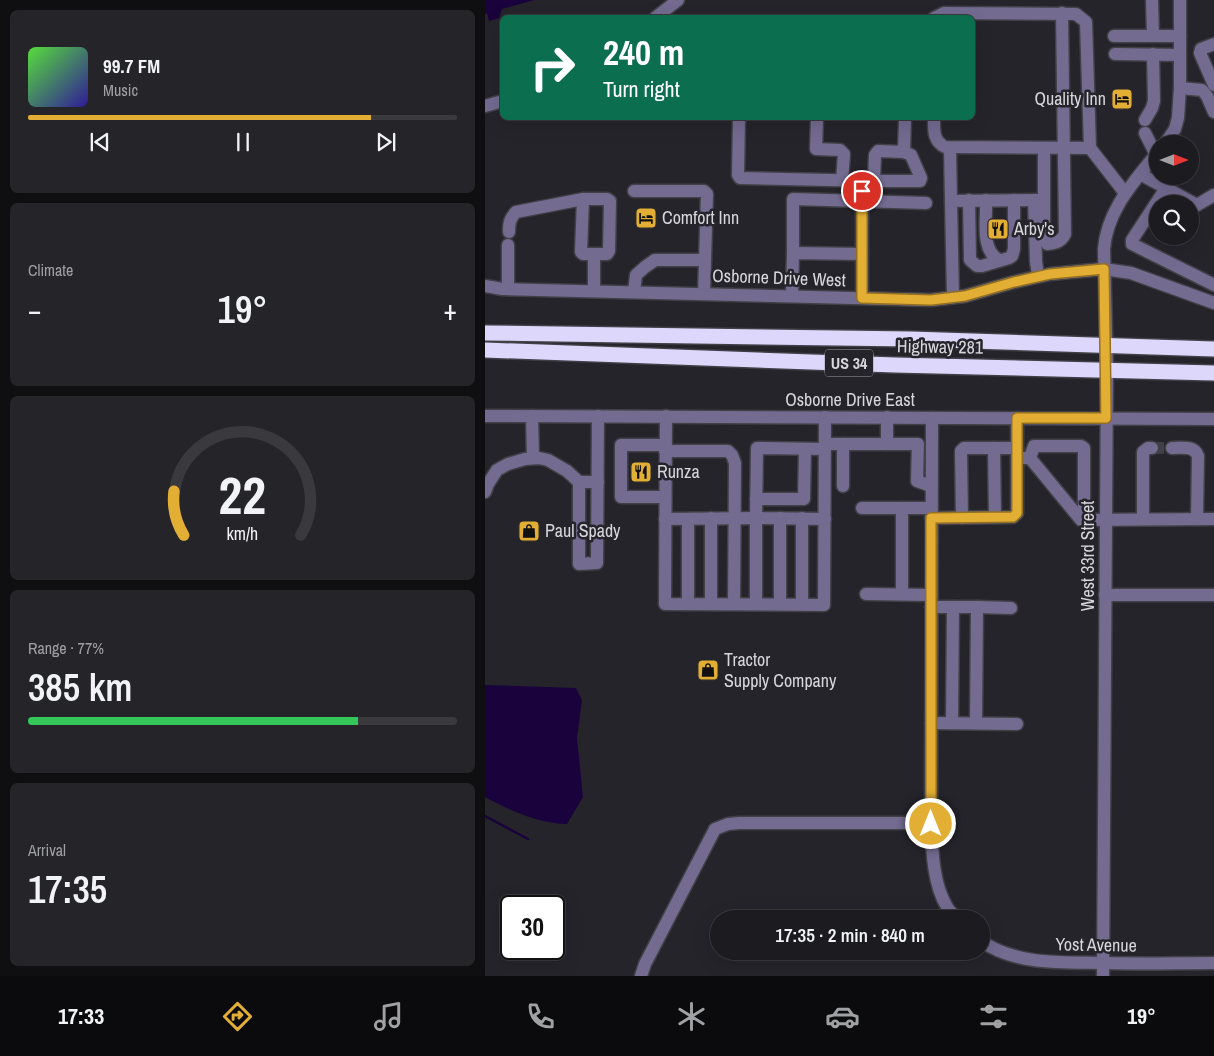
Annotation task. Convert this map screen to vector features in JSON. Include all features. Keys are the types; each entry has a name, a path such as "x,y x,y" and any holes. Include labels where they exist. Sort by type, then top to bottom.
{"highway":[{"name":"Highway 281","path":"485,333 911,339 1214,349"},
{"name":"Highway 281","path":"485,350 875,364 1214,373"}],"street":[{"path":"659,15 678,0"},
{"path":"1152,0 1153,35"},
{"path":"1171,135 1178,118 1180,88 1180,0"},
{"path":"940,15 944,13 1062,13 1076,14 1086,22 1090,148 1125,193"},
{"path":"1038,200 1045,242 1047,244 1058,242 1065,234 1062,13"},
{"path":"1115,36 1180,36"},
{"path":"1214,44 1201,49 1199,53 1214,84"},
{"path":"1115,54 1180,54"},
{"path":"1149,135 1145,126 1154,100 1153,54"},
{"path":"1180,88 1202,90 1210,94 1214,112"},
{"path":"485,106 500,102"},
{"path":"739,120 738,175 740,178 842,180 868,181 920,182 921,178 911,155 905,152 878,151 875,155 868,181 861,201 862,298"},
{"path":"817,120 817,149 840,150 844,154 842,180"},
{"path":"905,120 905,152"},
{"path":"934,120 936,139 939,144 950,148 1090,148"},
{"path":"950,148 953,297"},
{"path":"1038,276 1036,261 1038,200 1044,148"},
{"name":"West 33rd Street","path":"1103,969 1107,370 1104,269 1105,235 1125,193 1149,163"},
{"path":"1140,174 1197,205 1214,195"},
{"path":"1166,188 1132,240 1132,244 1214,285"},
{"path":"634,191 704,191 707,194 704,294"},
{"path":"508,290 510,221 516,212 583,199 607,199 610,201 609,251 607,254 583,254 581,252 583,199"},
{"path":"792,296 793,199 926,203"},
{"path":"951,200 1038,200"},
{"path":"969,200 970,260 977,266 981,266 1009,258 1014,252 1014,200"},
{"path":"986,200 987,246 995,259 999,260"},
{"path":"793,253 862,254"},
{"path":"594,254 594,291"},
{"path":"634,292 636,275 655,260 705,260"},
{"name":"Osborne Drive West","path":"485,286 508,290 931,300 965,296 1038,276 1067,271 1104,269 1131,273 1214,302"},
{"name":"Osborne Drive East","path":"485,416 1214,419"},
{"path":"532,416 533,458"},
{"path":"579,482 579,564 597,563 598,416"},
{"path":"665,416 665,604 824,604 825,417"},
{"path":"887,417 887,444"},
{"path":"932,418 931,824 933,859 938,883 950,910"},
{"path":"862,508 902,508 961,518 1013,517 1017,513 1021,454 1017,418"},
{"path":"843,444 843,486"},
{"path":"756,604 757,448 805,449 843,444 918,444 917,481 931,486"},
{"path":"665,497 621,497 621,445 728,451 732,455 735,463 734,604"},
{"path":"1021,454 1034,446 1081,446 1084,448 1084,520"},
{"path":"961,518 961,451 964,448 994,448 1021,454 1081,520 1214,519"},
{"path":"994,448 995,517"},
{"path":"1143,520 1143,452 1148,448 1152,448"},
{"path":"1172,448 1192,448 1196,451 1197,519"},
{"path":"756,498 804,499 805,449"},
{"path":"485,492 497,470 508,464 533,458 547,460 567,471 579,482 598,482"},
{"path":"902,508 902,594"},
{"path":"688,518 688,604"},
{"path":"711,518 711,604"},
{"path":"779,518 780,604"},
{"path":"802,604 803,518"},
{"path":"665,519 825,518"},
{"path":"865,594 902,594 953,607 1011,608"},
{"path":"1105,595 1214,596"},
{"path":"952,723 953,607"},
{"path":"976,724 977,607"},
{"path":"931,723 1017,724"},
{"path":"641,976 645,964 715,829 728,824 739,823 931,824"},
{"name":"Yost Avenue","path":"990,946 1010,954 1043,962 1103,969 1214,964"}],"shaded area":[{"path":"485,0 534,0 502,9 499,18 489,21 487,13 485,14"},
{"path":"485,685 576,688 582,700 577,738 583,797 567,824 535,819 485,797"}],"waterway":[{"path":"485,816 528,839"}],"tunnel":[{"path":"1152,448 1172,448"}],"place":[{"name":"Quality Inn","path":"1122,99"},
{"name":"Comfort Inn","path":"646,218"},
{"name":"Arby's","path":"998,229"},
{"name":"Runza","path":"641,472"},
{"name":"Paul Spady","path":"529,531"},
{"name":"Tractor Supply Company","path":"708,670"}],"route":[{"path":"862,191 862,298 931,300 965,296 1050,274 1104,269 1107,370 1106,418 1017,418 1017,513 1013,517 931,518 931,824"}]}
